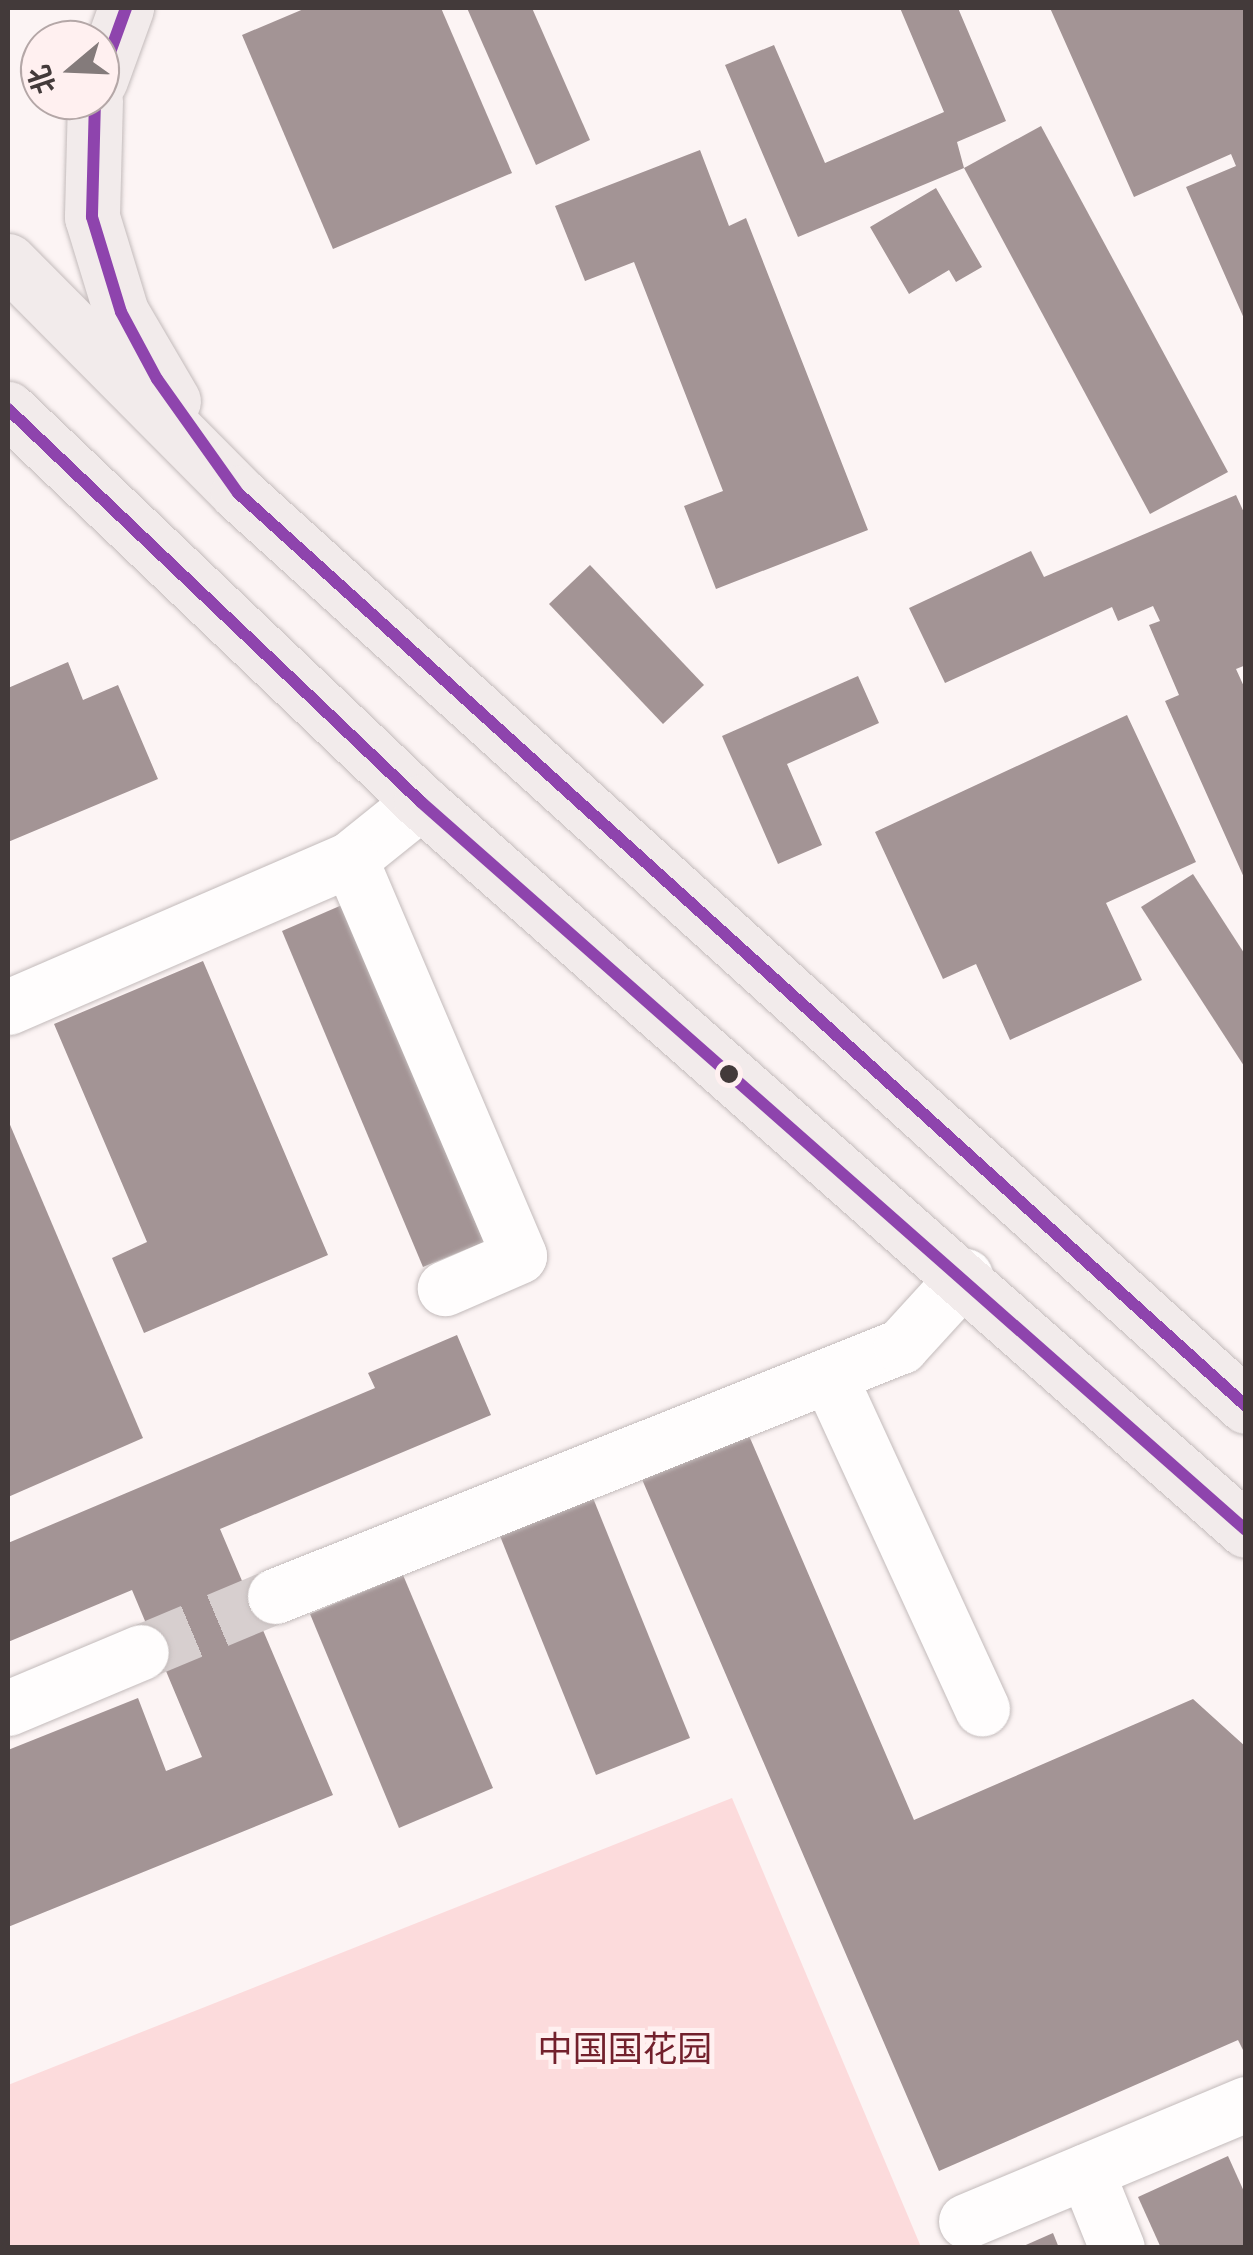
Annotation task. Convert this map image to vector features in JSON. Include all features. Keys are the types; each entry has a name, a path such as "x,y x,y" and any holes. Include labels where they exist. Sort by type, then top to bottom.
{"main road":[{"path":"94,120 92,217 121,312 157,379 238,493"},
{"path":"8,262 238,493 1246,1406"},
{"path":"8,410 422,802 964,1276 1246,1530"}],"street":[{"path":"8,1007 350,860 422,802"},
{"path":"350,860 519,1256 445,1288"},
{"path":"275,1596 901,1346 964,1276"},
{"path":"829,1376 982,1708"},
{"path":"8,1708 140,1652"},
{"path":"966,2221 1246,2104"},
{"path":"1086,2171 1117,2248"}],"green space":[{"name":"中国国花园","path":"732,1798 921,2247 8,2247 8,2085"}],"building":[{"path":"306,8 441,8 512,173 333,249 242,35"},
{"path":"467,8 532,8 590,140 536,165"},
{"path":"900,8 958,8 1006,121 957,142 964,168 798,237 725,65 774,45 825,163 944,112"},
{"path":"1050,8 1246,8 1246,323 1186,187 1236,166 1231,154 1134,197"},
{"path":"1041,126 1228,472 1150,514 964,168"},
{"path":"700,150 729,226 746,218 868,530 716,589 684,506 723,491 634,262 585,281 555,206"},
{"path":"936,188 982,267 956,282 949,270 909,294 870,227"},
{"path":"1236,495 1246,517 1246,665 1236,669 1246,691 1246,882 1165,701 1179,695 1149,625 1160,621 1153,606 1118,621 1112,607 945,683 909,608 1031,551 1044,577"},
{"path":"590,565 704,685 663,724 549,604"},
{"path":"68,662 83,700 118,685 158,779 8,842 8,688"},
{"path":"858,676 879,723 787,764 822,845 778,864 722,736"},
{"path":"1127,715 1196,862 1106,903 1142,980 1010,1040 976,964 943,979 875,832"},
{"path":"1193,874 1246,956 1246,1069 1141,907"},
{"path":"342,905 484,1242 423,1267 282,931"},
{"path":"203,961 328,1255 144,1333 112,1258 147,1242 54,1024"},
{"path":"8,1120 143,1438 8,1497"},
{"path":"457,1335 491,1415 220,1529 333,1795 8,1927 8,1750 138,1698 166,1771 202,1757 132,1590 8,1642 8,1543 375,1388 368,1373"},
{"path":"747,1431 914,1820 1193,1699 1246,1747 1246,2056 1238,2040 939,2171 641,1477"},
{"path":"591,1493 690,1738 596,1775 498,1531"},
{"path":"403,1575 493,1788 399,1828 310,1614"},
{"path":"1228,2156 1246,2196 1246,2248 1161,2248 1138,2197"},
{"path":"1053,2233 1059,2248 1019,2248"}],"tunnel":[{"path":"141,1652 275,1596"}],"transit line":[{"path":"120,25 126,8"},
{"path":"94,120 92,217 121,312 157,379 238,493 1246,1406"},
{"path":"8,409 421,802 1246,1530"}]}
